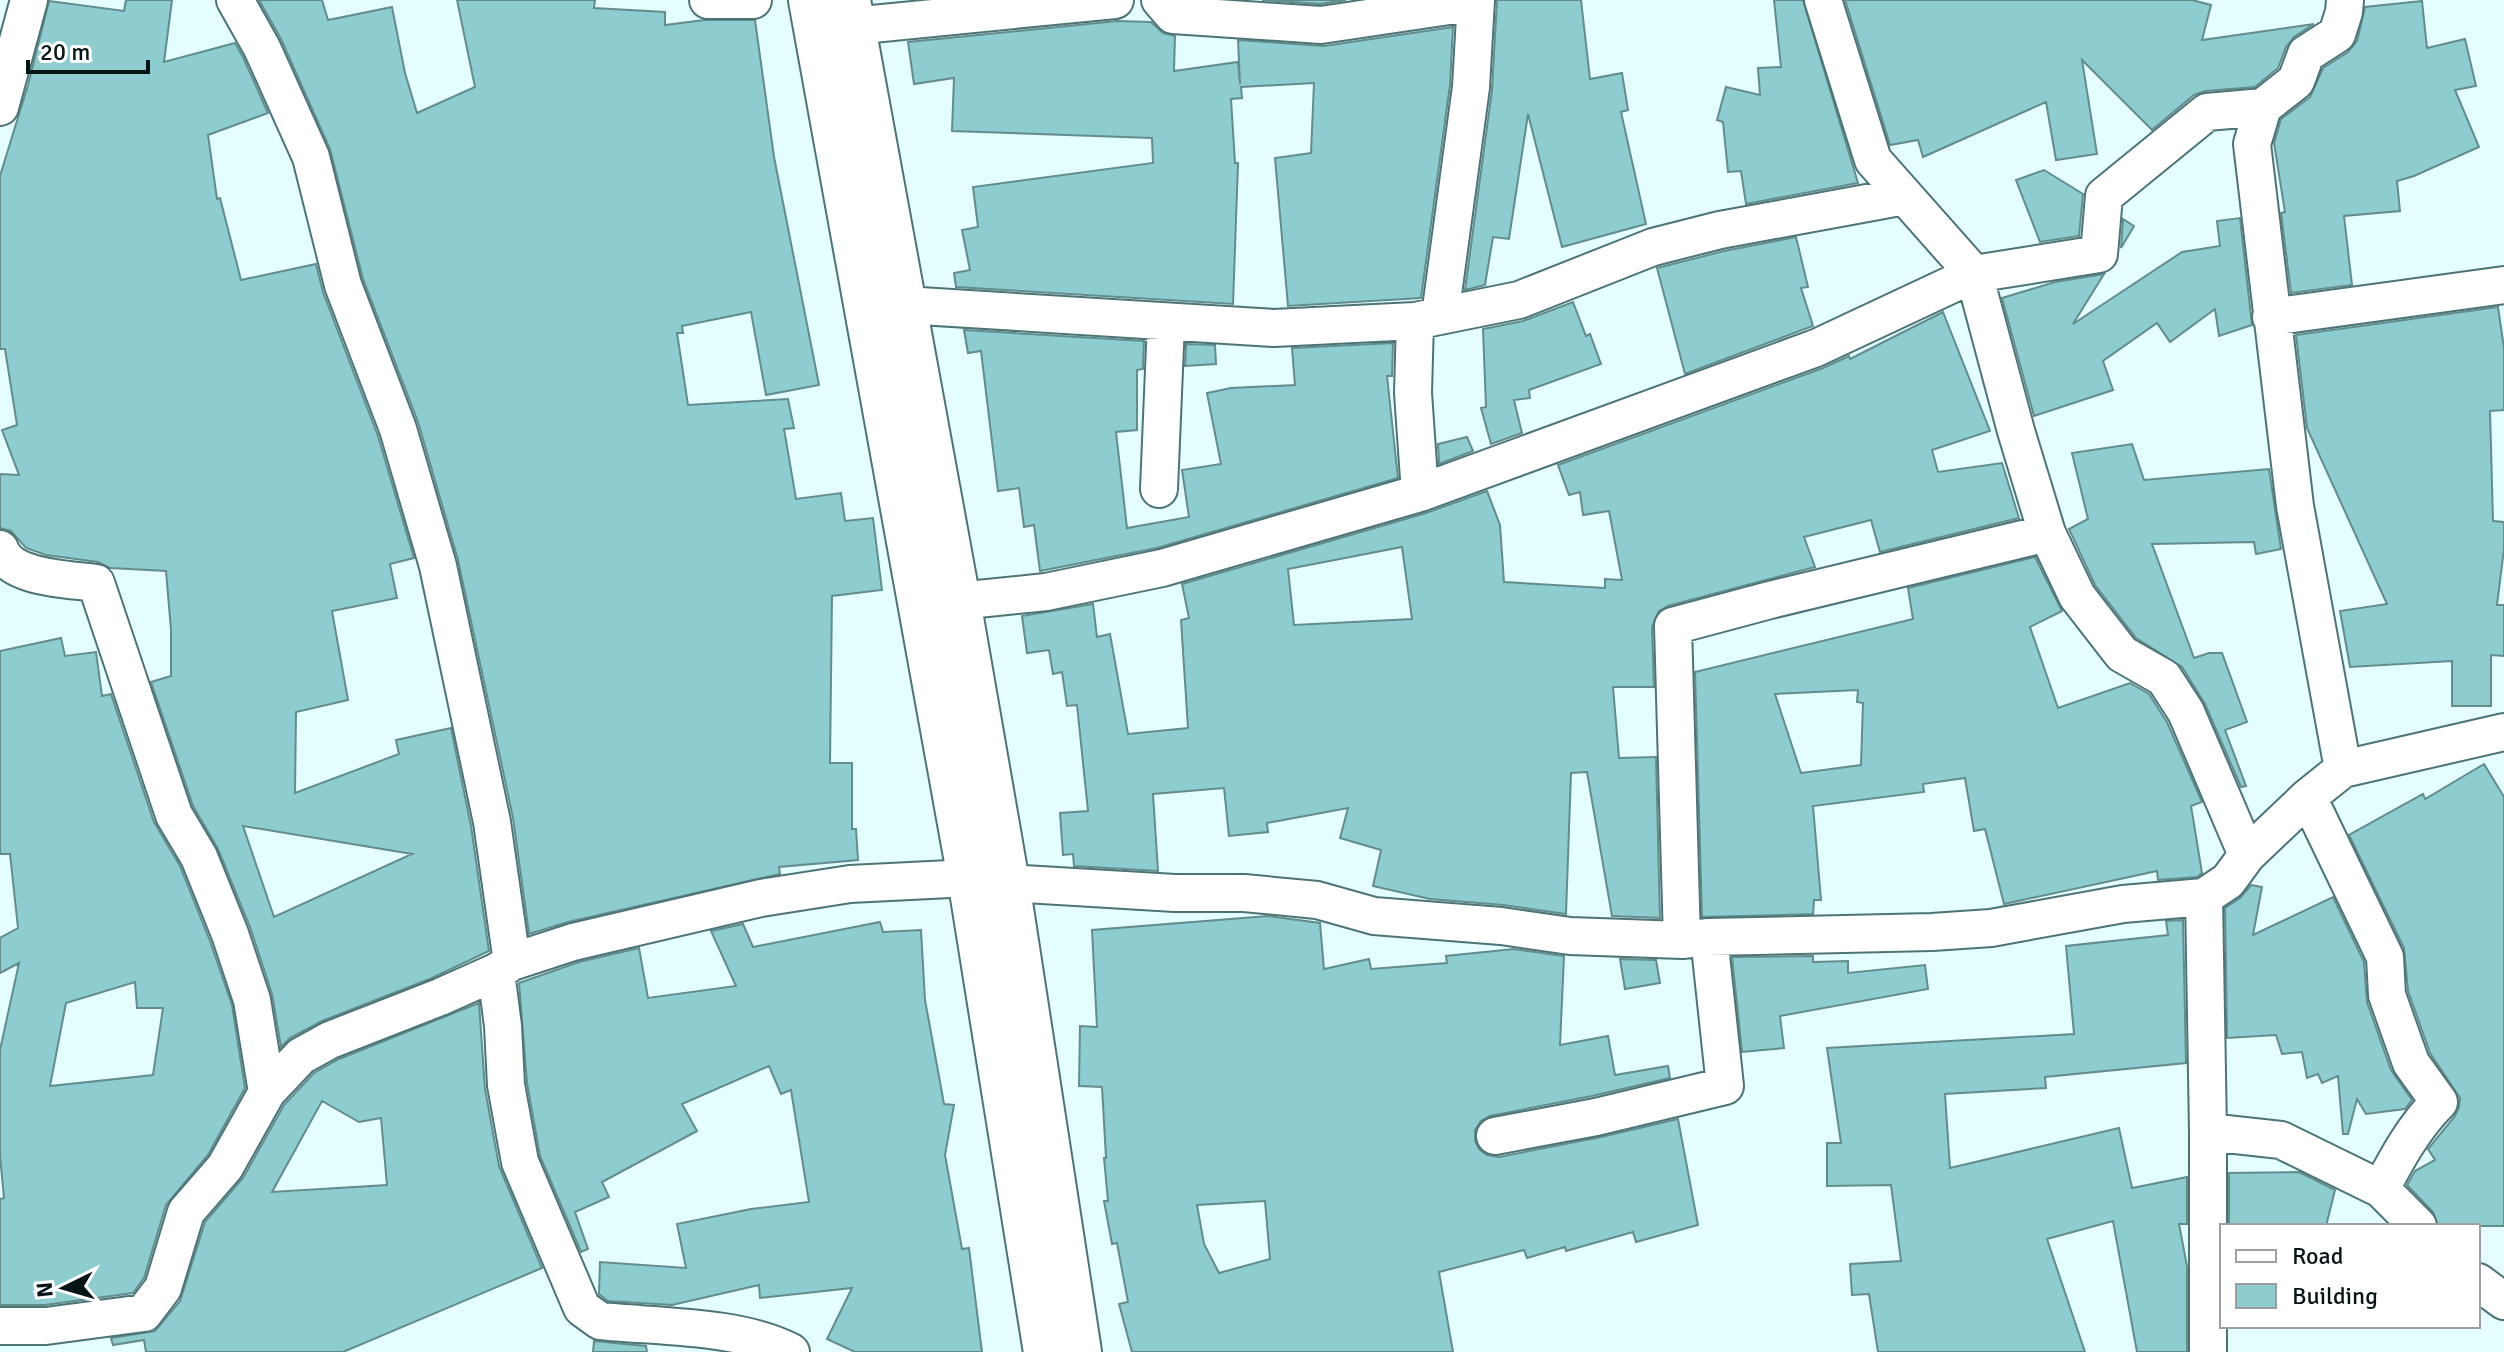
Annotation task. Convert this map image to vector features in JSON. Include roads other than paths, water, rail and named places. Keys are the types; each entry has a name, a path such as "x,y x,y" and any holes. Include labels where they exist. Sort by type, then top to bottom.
{"street":[{"path":"0,107 29,0"},
{"path":"235,0 262,48 311,157 343,285 398,429 438,566 492,822 504,967 506,1085 520,1162 582,1308 600,1321 746,1335 791,1352"},
{"path":"708,0 753,0"},
{"path":"811,0 988,880 1079,1352"},
{"path":"1046,1352 988,880 958,601 850,13 1115,0"},
{"path":"1160,0 1173,15 1321,25 1476,1 1471,87 1413,393 1420,493"},
{"path":"1823,0 1873,160 1974,274 2047,533 2077,596 2122,654 2164,678 2186,712 2247,855"},
{"path":"958,601 1046,592 1162,568 1420,493 1816,348 1974,274 2099,254 2104,196 2207,112 2263,107 2296,81 2306,54 2337,34 2345,0"},
{"path":"2263,107 2252,144 2271,317 2295,506 2343,769"},
{"path":"904,305 1274,328 1427,319 1519,300 1653,247 1720,230 1905,196"},
{"path":"2271,317 2504,285"},
{"path":"1159,489 1166,322"},
{"path":"1495,1136 1596,1117 1725,1086 1695,939 1673,626 2047,533"},
{"path":"0,549 3,557 25,572 96,583 174,815 199,857 230,934 252,1000 267,1092"},
{"path":"0,1326 46,1326 144,1313 163,1288 186,1212 225,1167 267,1092 301,1056 330,1040 504,967 573,942 761,898 850,884 988,880 1175,893 1244,893 1317,900 1374,916 1501,926 1570,936 1695,939 1991,928 2123,904 2204,897 2228,881 2247,855 2308,797 2343,769 2504,732"},
{"path":"2308,797 2385,957 2387,995 2411,1063 2439,1102 2425,1116 2381,1189"},
{"path":"2204,897 2208,1352"},
{"path":"2208,1132 2281,1140 2381,1189 2416,1224"},
{"path":"2480,1283 2504,1301"}]}
